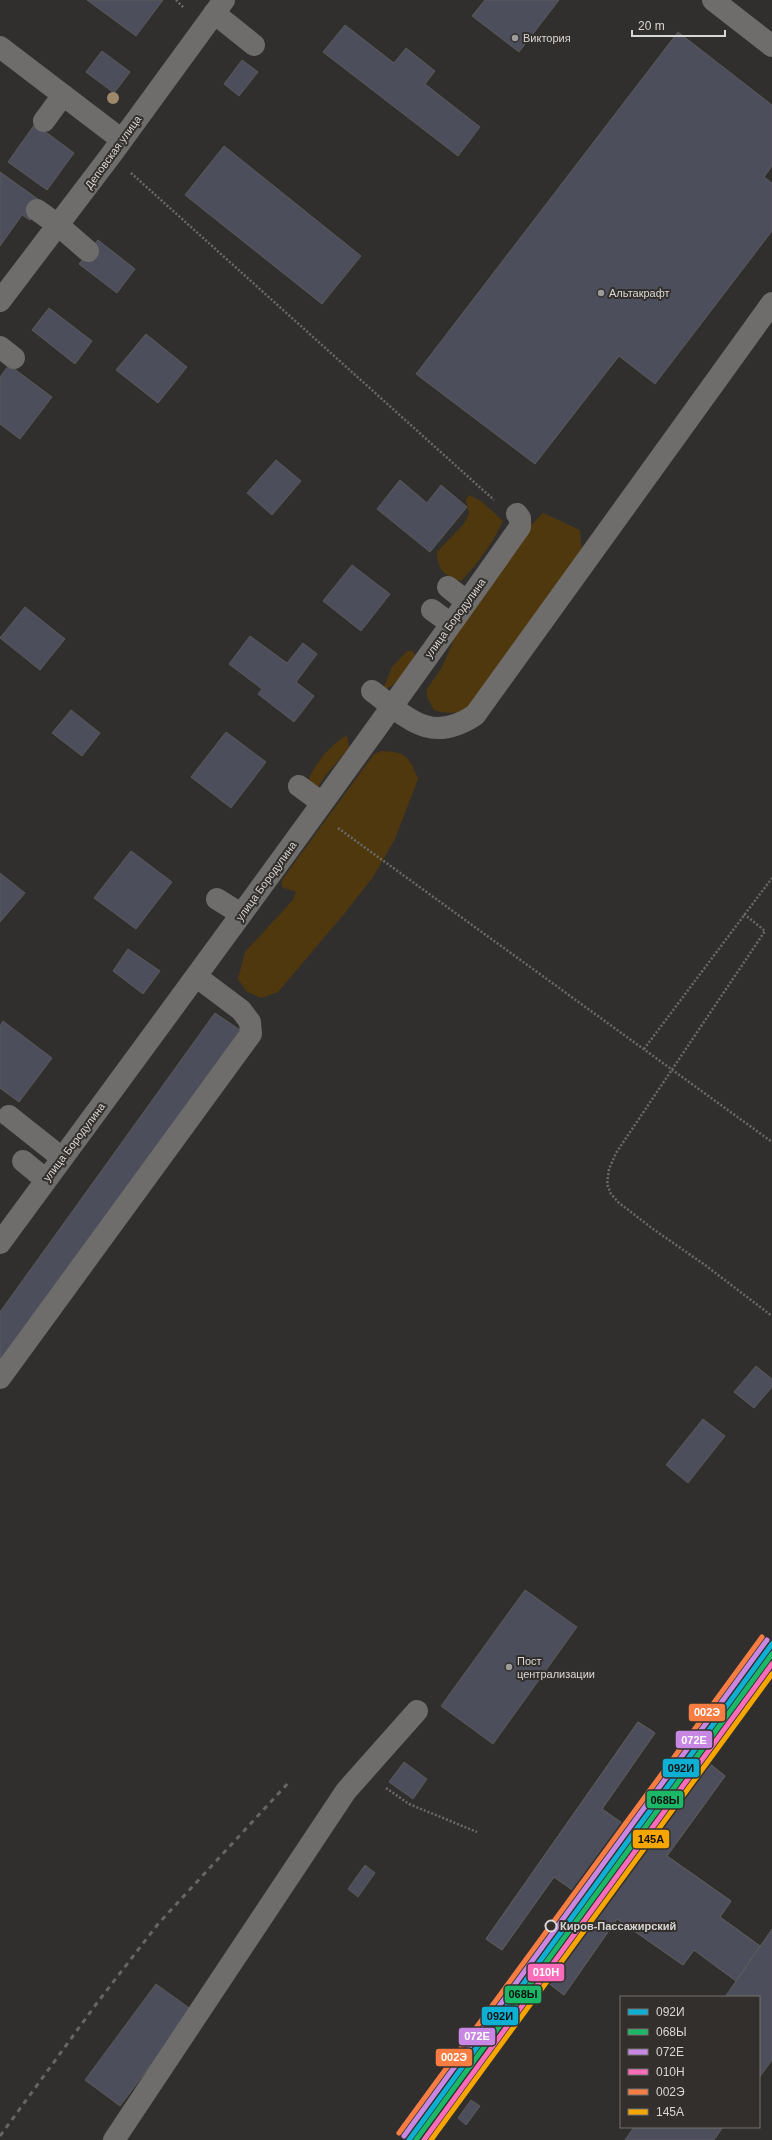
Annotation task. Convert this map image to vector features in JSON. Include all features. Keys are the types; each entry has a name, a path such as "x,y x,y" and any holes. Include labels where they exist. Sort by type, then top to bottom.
{"street":[{"path":"713,0 772,46"},
{"path":"219,6 254,45"},
{"name":"Деповская улица","path":"0,301 117,147 219,6"},
{"path":"0,47 63,95 117,147"},
{"path":"44,121 63,95"},
{"path":"37,210 58,225 88,251"},
{"path":"372,691 414,723 431,729 448,727 464,722 475,715 772,303"},
{"name":"улица Бородулина","path":"0,1243 197,977 467,602 520,527 520,518 517,514"},
{"path":"448,587 467,602"},
{"path":"432,610 451,624"},
{"path":"299,786 322,803"},
{"path":"218,899 242,914"},
{"path":"0,1378 251,1034 250,1022 241,1010 197,977"},
{"path":"9,1116 62,1158"},
{"path":"22,1161 46,1180"},
{"path":"114,2140 341,1797 417,1711"}],"path":[{"path":"117,147 494,499 517,514"},
{"path":"336,826 772,1142"},
{"path":"644,1049 772,878"},
{"path":"744,914 765,931 616,1153 609,1169 607,1184 611,1194 618,1202 772,1316"},
{"path":"364,1770 409,1804 477,1832"}],"shaded area":[{"path":"469,495 481,501 503,521 484,553 461,581 450,577 443,571 439,563 437,552 463,525 469,514 466,500"},
{"path":"543,513 580,530 582,556 474,706 454,712 434,710 427,697 427,689 442,667 460,626 531,525"},
{"path":"407,651 413,651 415,655 410,665 398,681 388,688 383,689 392,667"},
{"path":"347,735 349,748 325,776 318,787 306,786 309,778 322,757 340,739"},
{"path":"381,751 401,754 406,757 412,765 418,779 395,839 373,877 344,914 278,992 261,998 246,991 238,979 245,952 293,900 296,892 282,887 282,880 374,754"}],"building":[{"path":"87,0 163,0 136,36"},
{"name":"Виктория","path":"485,0 559,0 519,52 472,16"},
{"path":"345,25 394,63 406,48 435,71 425,84 480,127 458,156 323,52"},
{"name":"Альтакрафт","path":"678,32 772,105 772,166 764,177 772,183 772,231 655,384 619,356 535,464 416,374"},
{"path":"102,51 130,72 114,93 86,72"},
{"path":"242,60 258,72 239,96 224,84"},
{"path":"35,124 74,153 47,190 8,162"},
{"path":"224,146 361,256 322,304 185,195"},
{"path":"0,172 42,202 30,220 22,215 0,246"},
{"path":"98,240 135,269 117,293 79,264"},
{"path":"49,308 92,341 75,364 32,330"},
{"path":"146,334 187,367 158,403 116,370"},
{"path":"9,365 52,397 20,439 0,424 0,377"},
{"path":"276,460 301,481 272,515 247,493"},
{"path":"400,480 427,503 441,485 467,507 430,552 377,509"},
{"path":"352,565 390,594 361,631 323,601"},
{"path":"25,607 65,639 40,670 0,638"},
{"path":"250,636 287,663 303,643 317,654 296,682 314,696 294,722 258,694 262,689 229,664"},
{"path":"71,710 100,733 82,756 52,733"},
{"path":"226,732 266,762 231,808 191,777"},
{"path":"131,851 172,882 136,929 94,898"},
{"path":"0,873 25,893 0,922"},
{"path":"128,949 160,971 143,994 113,971"},
{"path":"215,1013 240,1030 0,1364 0,1312"},
{"path":"3,1021 52,1058 19,1102 0,1088 0,1026"},
{"path":"756,1366 772,1379 772,1387 754,1408 734,1392"},
{"path":"703,1419 725,1436 688,1483 666,1465"},
{"name":"Пост централизации","path":"525,1590 577,1627 493,1744 441,1706"},
{"path":"638,1722 655,1733 602,1809 648,1841 705,1760 725,1776 667,1856 731,1901 720,1917 760,1946 736,1981 694,1950 683,1965 617,1919 564,1995 547,1982 598,1908 554,1877 502,1950 486,1939"},
{"path":"638,1722 655,1733 602,1809 648,1841 705,1760 725,1776 667,1856 731,1901 720,1917 760,1946 736,1981 694,1950 683,1965 617,1919 564,1995 547,1982 598,1908 554,1877 502,1950 486,1939"},
{"path":"404,1762 427,1779 413,1799 389,1782"},
{"path":"365,1865 375,1873 358,1897 348,1889"},
{"path":"772,1929 772,2060 760,2077 760,1996 726,1996"},
{"path":"156,1984 192,2010 120,2106 85,2080"},
{"path":"471,2100 480,2106 466,2125 458,2118"},
{"path":"633,2128 722,2128 714,2140 625,2140"}],"railway":[{"path":"0,2136 97,2003 158,1924 290,1781"}],"transit line":[{"name":"002Э","path":"399,2133 762,1637"},
{"name":"072Е","path":"404,2136 767,1640"},
{"name":"092И","path":"409,2140 772,1644"},
{"name":"068Ы","path":"416,2140 772,1654"},
{"name":"010Н","path":"424,2140 772,1664"},
{"name":"145А","path":"431,2140 772,1674"}],"place":[{"name":"Виктория","path":"515,38"},
{"name":"Альтакрафт","path":"601,293"},
{"name":"Пост централизации","path":"509,1667"},
{"name":"Киров-Пассажирский","path":"551,1926"}]}
